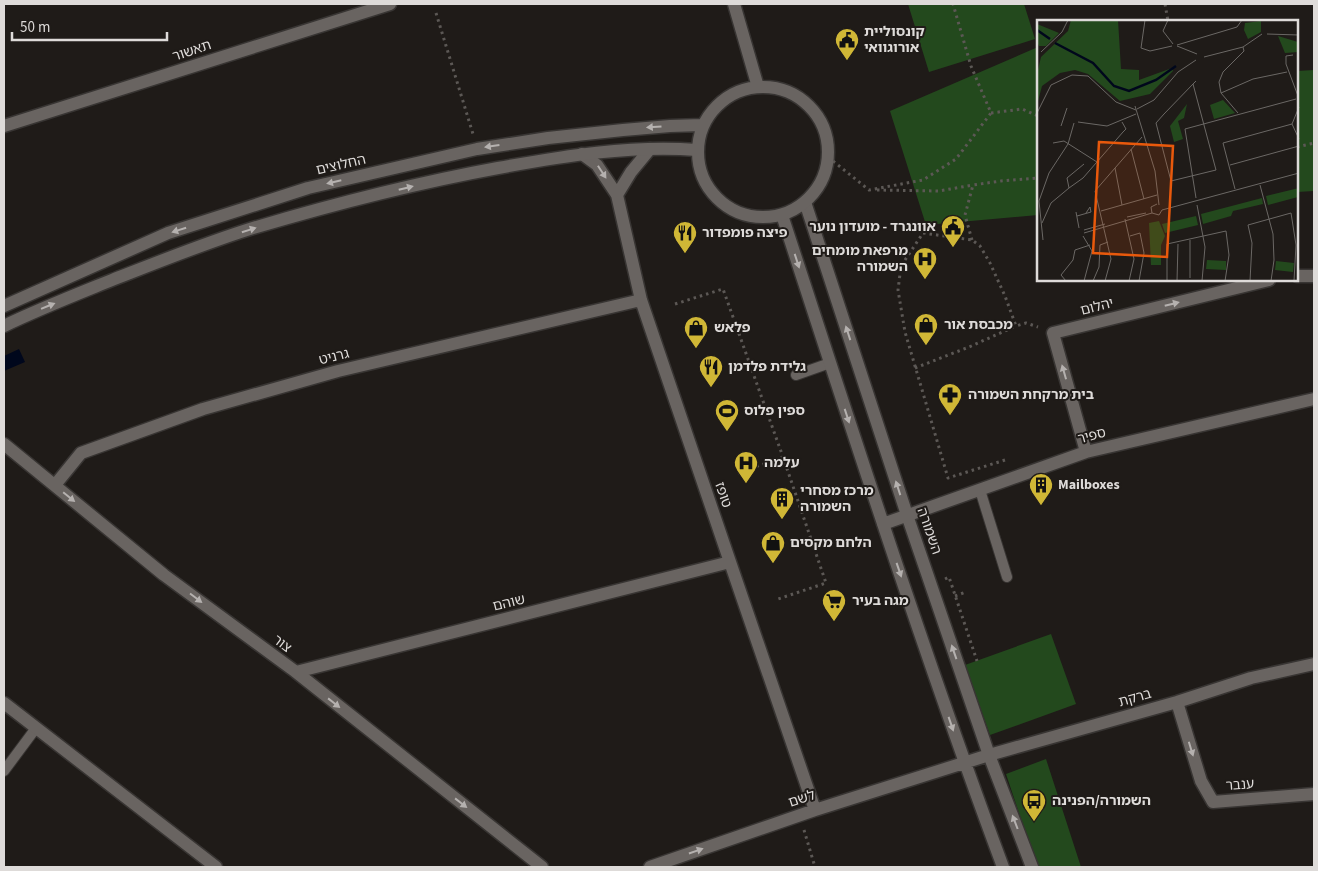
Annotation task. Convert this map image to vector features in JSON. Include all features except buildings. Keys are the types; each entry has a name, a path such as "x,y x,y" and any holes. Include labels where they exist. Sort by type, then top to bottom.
{"street":[{"name":"תאשור","path":"4,126 390,4"},
{"path":"734,4 758,87"},
{"path":"758,87 777,88 794,94 809,106 820,121 827,138 828,157 822,180 814,192 799,207 782,215 769,218 753,217 737,212 723,204 711,193 703,179 698,163 697,150 702,125 714,108 728,96 744,89 758,87"},
{"name":"החלוצים","path":"4,306 168,233 308,188 477,148 623,130 702,125"},
{"path":"4,326 33,312 170,257 252,229 339,204 454,176 562,157 650,149 697,150"},
{"path":"617,195 631,172 650,149"},
{"name":"טופז","path":"582,154 597,165 617,195 642,300 814,805"},
{"name":"השמורה","path":"805,202 907,516 989,755 1032,867"},
{"path":"782,215 883,524 964,762 1003,867"},
{"path":"1298,276 1314,276"},
{"name":"יהלום","path":"1053,333 1265,281"},
{"name":"גרניט","path":"54,485 81,453 203,409 338,371 642,300"},
{"path":"1053,333 1086,452"},
{"name":"ספיר","path":"883,524 1086,452 1314,399"},
{"name":"צור","path":"4,444 164,574 296,672 542,867"},
{"name":"שוהם","path":"296,672 730,562"},
{"name":"ברקת","path":"964,762 1177,702 1252,678 1314,664"},
{"path":"4,702 216,867"},
{"name":"ענבר","path":"1177,702 1201,780 1213,802 1314,794"},
{"name":"לשם","path":"814,805 964,762"},
{"path":"800,815 814,805"},
{"name":"לשם","path":"650,867 800,815"}],"lane":[{"path":"796,375 830,363"},
{"path":"980,490 1008,577"},
{"path":"4,771 36,728"}],"path":[{"path":"953,4 971,66 991,114"},
{"path":"1165,4 1168,20"},
{"path":"436,12 477,148"},
{"path":"869,190 923,180 956,159 991,114 1022,110 1037,116"},
{"path":"1298,148 1314,143"},
{"path":"828,157 869,190 940,191 1001,181 1037,178"},
{"path":"972,240 965,215 973,185"},
{"path":"1005,460 948,478 905,332 898,290 902,266 923,233 972,240 980,246 1005,296 1016,326"},
{"path":"675,304 723,289 826,583 775,600"},
{"path":"915,368 1026,323 1053,333"},
{"path":"738,473 783,457"},
{"path":"945,579 949,577 977,661"},
{"path":"955,596 966,592"},
{"path":"800,815 816,867"}],"green space":[{"path":"908,4 1024,4 1035,39 929,72"},
{"path":"1037,47 1037,215 926,225 890,111"},
{"path":"1314,70 1314,191 1298,192 1298,71"},
{"path":"1051,634 1076,704 990,735 965,665"},
{"path":"1046,759 1081,867 1037,867 1006,774"}],"water":[{"path":"19,349 25,362 4,371 4,356"}],"place":[{"name":"קונסוליית אורוגוואי","path":"847,61"},
{"name":"אוונגרד - מועדון נוער","path":"953,248"},
{"name":"פיצה פומפדור","path":"685,254"},
{"name":"מרפאת מומחים השמורה","path":"925,280"},
{"name":"מכבסת אור","path":"926,346"},
{"name":"פלאש","path":"696,349"},
{"name":"גלידת פלדמן","path":"711,388"},
{"name":"בית מרקחת השמורה","path":"950,416"},
{"name":"ספין פלוס","path":"727,432"},
{"name":"עלמה","path":"746,484"},
{"name":"Mailboxes","path":"1041,506"},
{"name":"מרכז מסחרי השמורה","path":"782,520"},
{"name":"הלחם מקסים","path":"773,564"},
{"name":"מגה בעיר","path":"834,622"},
{"name":"השמורה/הפנינה","path":"1034,822"}]}
